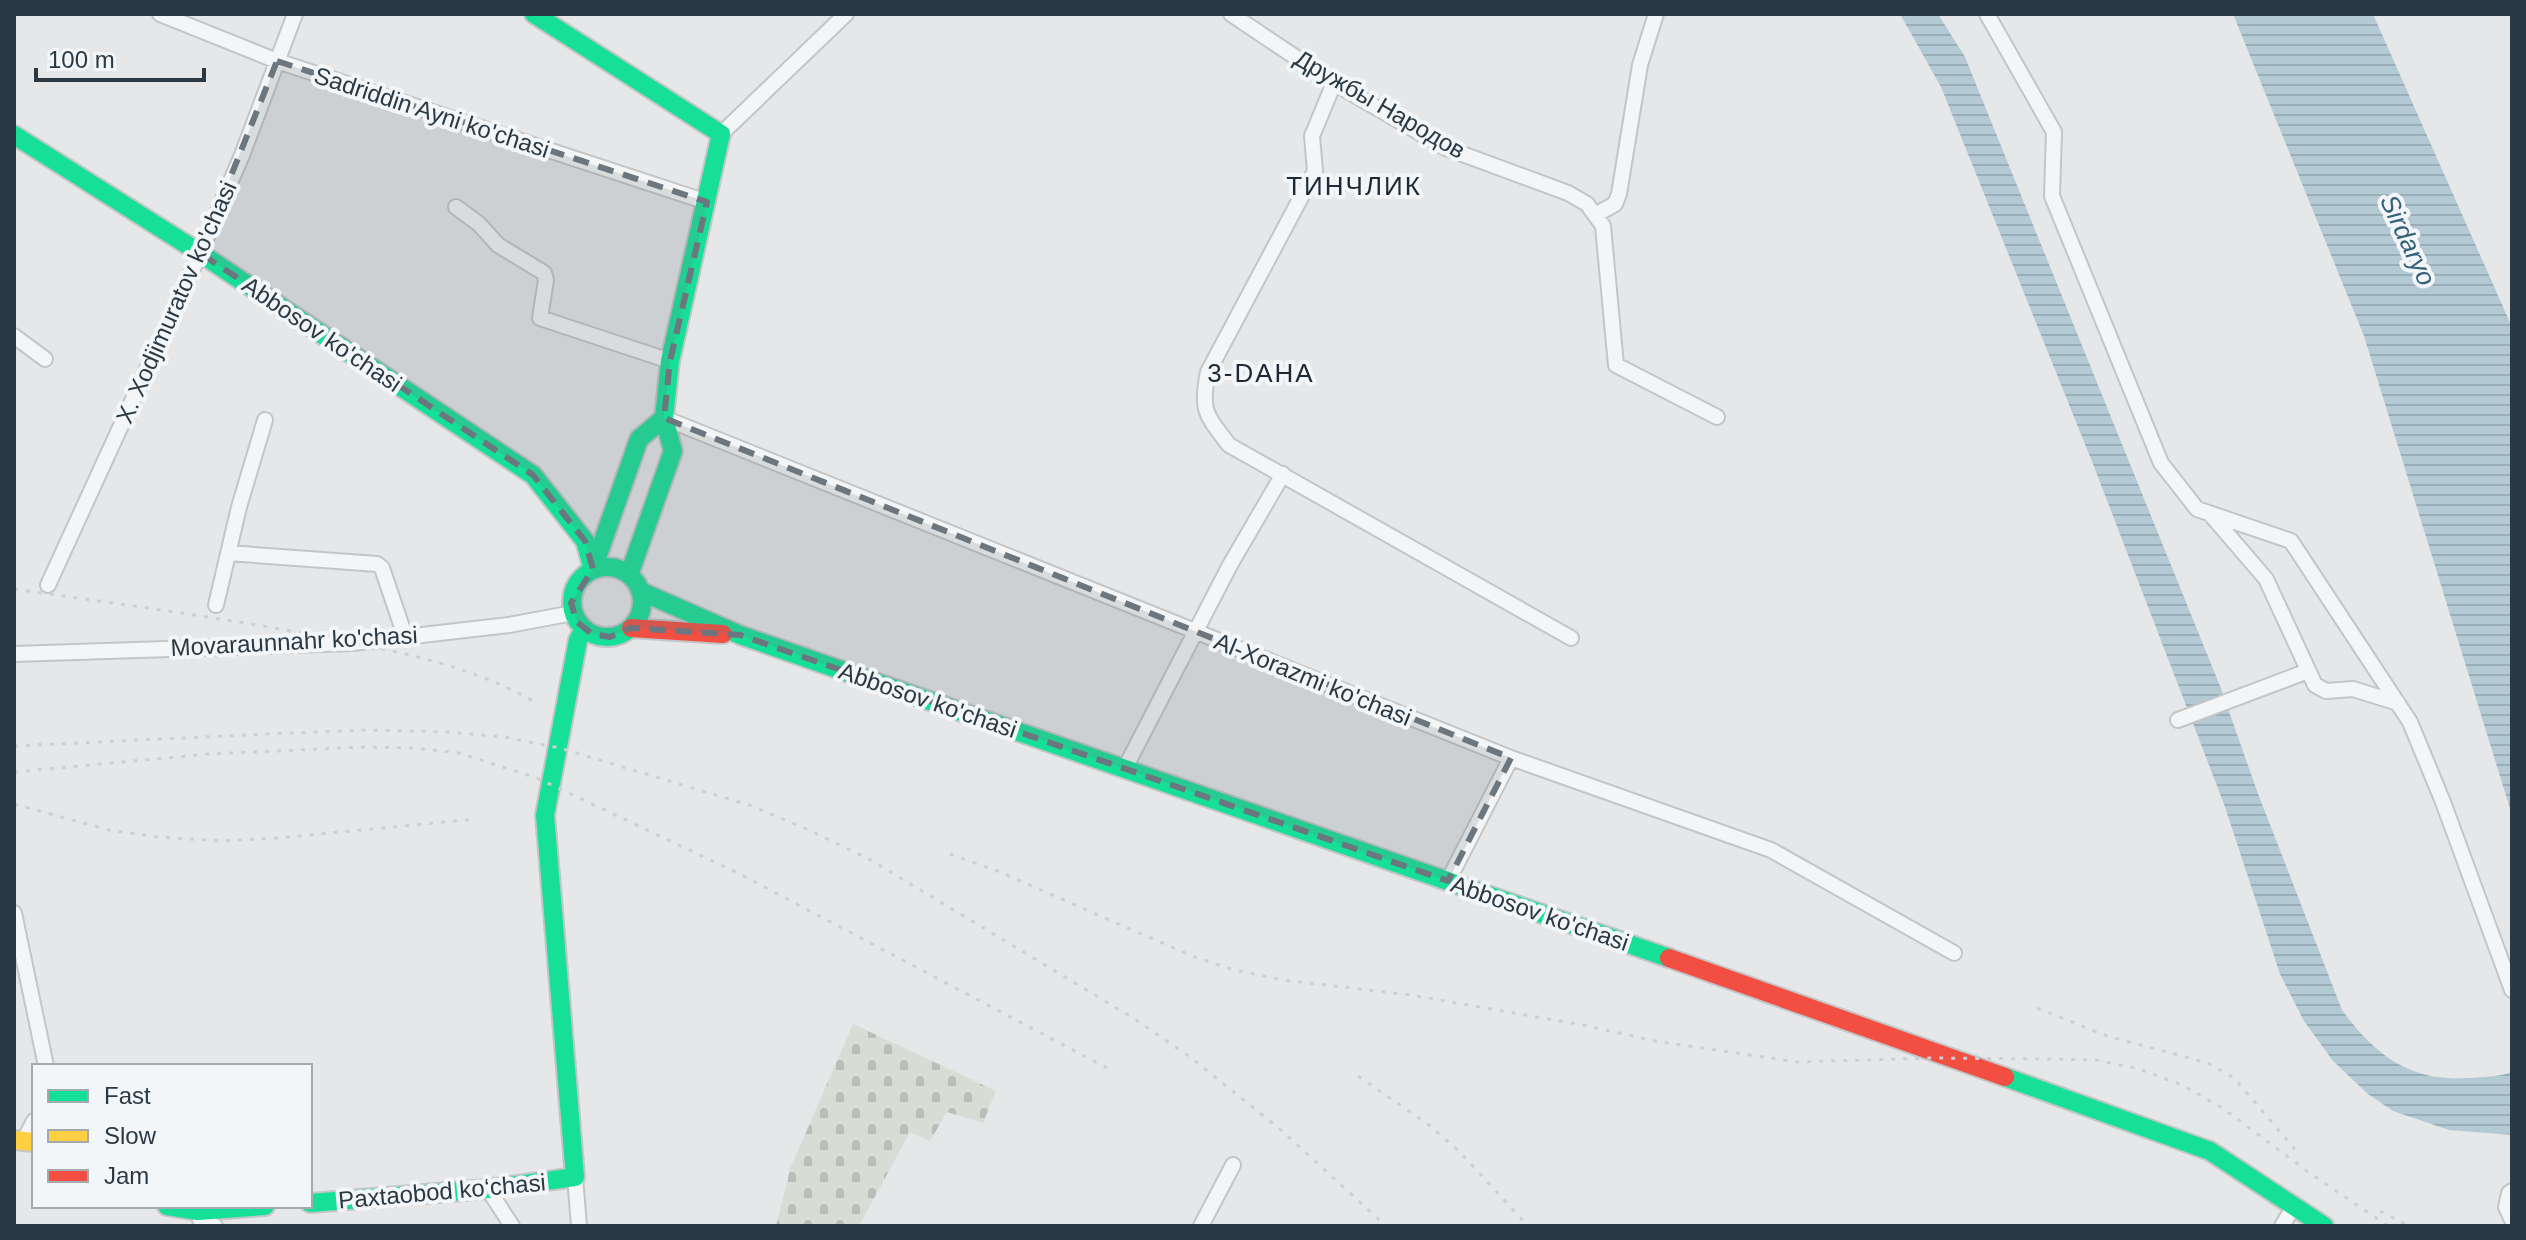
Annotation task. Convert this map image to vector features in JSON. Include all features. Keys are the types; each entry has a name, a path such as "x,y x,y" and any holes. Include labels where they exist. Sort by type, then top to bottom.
{"main road":[{"path":"534,14 721,134 670,361 664,418 673,451 629,575"},
{"name":"Abbosov ko'chasi","path":"14,135 200,253 533,475 585,541 593,569"},
{"path":"593,569 639,439 664,418"},
{"path":"612,567 629,575 640,591 641,611 631,628 610,637 592,634 584,629 573,613 572,593 584,575 593,569 612,567"},
{"name":"Abbosov ko'chasi","path":"640,591 740,635 1851,1021 2210,1151 2324,1226"},
{"name":"Abbosov ko'chasi","path":"631,628 740,635"},
{"path":"575,1177 545,815 578,640 584,629"},
{"name":"Paxtaobod ko‘chasi","path":"312,1203 488,1189 575,1177"},
{"path":"172,1208 200,1219 255,1208"}],"street":[{"name":"Sadriddin Ayni ko'chasi","path":"160,14 277,61 707,202"},
{"name":"X. Xodjimuratov ko'chasi","path":"48,585 200,253 242,155 295,14"},
{"path":"721,134 846,14"},
{"name":"Дружбы Народов","path":"1231,14 1334,83 1446,148 1568,193 1587,204 1595,215"},
{"path":"1656,14 1640,65 1619,194 1615,204 1595,215 1603,226 1616,365 1717,417"},
{"path":"1987,14 2054,132 2052,196 2161,463 2197,509 2291,541 2410,722 2512,990"},
{"path":"1334,83 1312,136 1315,171 1208,372 1203,395 1206,415 1229,445 1571,638"},
{"path":"456,207 479,224 498,245 544,273 546,280 540,318 670,361"},
{"path":"14,336 45,359"},
{"name":"Al-Xorazmi ko'chasi","path":"664,418 1511,758 1771,850 1954,953"},
{"path":"216,605 265,420"},
{"path":"1125,768 1230,565 1283,474"},
{"path":"2208,513 2266,579 2315,685 2326,691 2353,689 2398,703"},
{"path":"228,553 377,564 382,568 405,636"},
{"name":"Movaraunnahr ko'chasi","path":"14,654 352,643 509,625 573,613"},
{"path":"2178,720 2308,671"},
{"path":"1448,881 1511,758"},
{"path":"14,913 46,1064"},
{"path":"1201,1226 1233,1165"},
{"path":"575,1177 579,1226"},
{"path":"488,1189 512,1226"},
{"path":"2512,1191 2506,1207 2512,1220"},
{"path":"2282,1226 2294,1206"},
{"path":"200,1219 215,1226"}],"highlighted area":[{"path":"277,61 707,202 670,361 664,418 1511,758 1448,881 740,635 631,628 610,637 592,634 577,622 571,603 593,569 585,541 533,475 200,253"}],"green space":[{"path":"853,1024 996,1091 983,1123 947,1112 930,1141 910,1132 859,1226 776,1226 790,1169"}],"water":[{"path":"1900,14 1938,14 1965,57 2220,686 2342,1010 2367,1040 2411,1070 2447,1078 2512,1072 2512,1135 2449,1130 2393,1111 2368,1094 2333,1061 2304,1021 2280,974 2224,804 2093,464 1941,87"},
{"name":"Sirdaryo","path":"2233,14 2373,14 2512,327 2512,815 2364,336"}],"railway":[{"path":"14,589 251,624 382,649 459,669 533,701"},
{"path":"14,746 367,730 447,732 504,737 560,748 752,806 869,859 1133,1018 1190,1057 1280,1129 1386,1226"},
{"path":"14,772 209,754 365,747 459,753 537,778 738,873 1107,1068"},
{"path":"14,804 109,830 220,841 476,819"},
{"path":"950,854 995,870 1192,956 1234,970 1283,980 1411,995 1655,1041 1797,1062 1931,1058 2096,1060 2139,1069 2182,1085 2221,1107 2388,1226"},
{"path":"2037,1008 2107,1036 2208,1063 2234,1078 2299,1154"},
{"path":"1358,1076 1429,1125 1459,1151 1528,1226"},
{"path":"2380,1211 2409,1226"}],"traffic: fast":[{"path":"534,14 721,134 670,361 664,418 673,451 629,575"},
{"path":"14,135 200,253 533,475 585,541 593,569"},
{"path":"593,569 639,439 664,418"},
{"path":"607,567 632,577 642,602 632,627 607,637 582,627 572,602 582,577 607,567"},
{"path":"640,591 740,635 1669,958"},
{"path":"312,1203 488,1189 575,1177 545,815 578,640 584,629"},
{"path":"2005,1077 2210,1151 2324,1226"},
{"path":"179,1208 198,1211 238,1208"}],"traffic: slow":[{"path":"14,1140 32,1142"}],"traffic: jam":[{"path":"631,628 723,634"},
{"path":"1669,958 2005,1077"}],"district":[{"name":"ТИНЧЛИК","path":"1354,186"},
{"name":"3-DAHA","path":"1261,373"}]}
